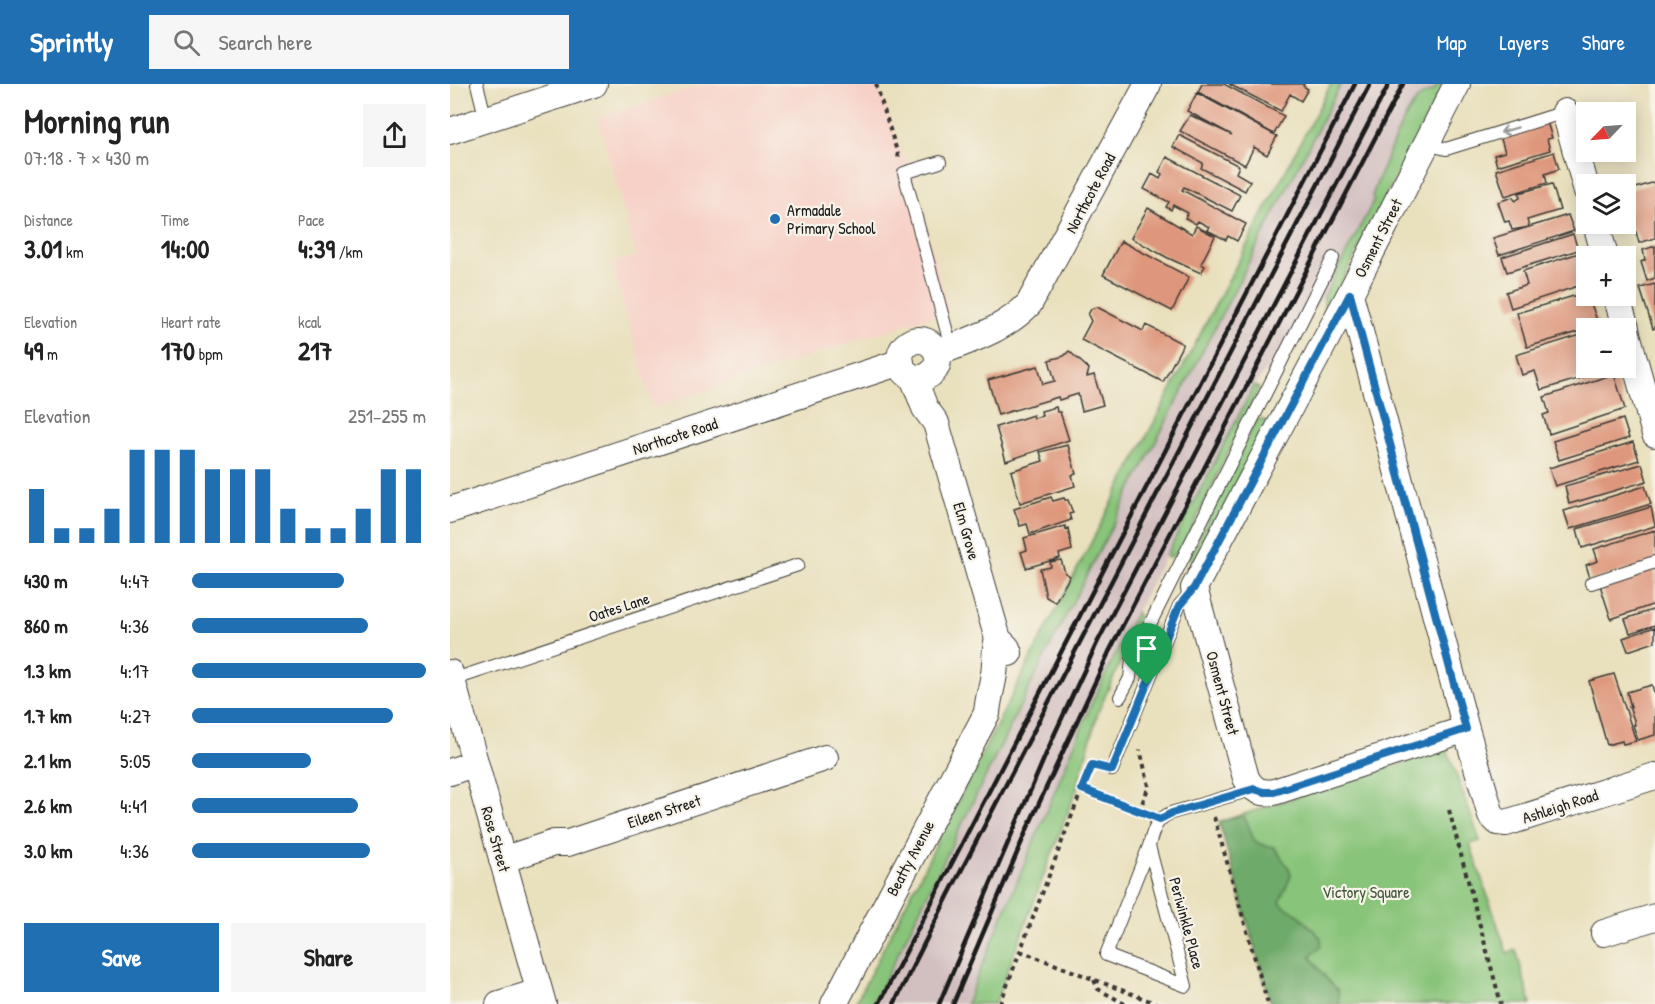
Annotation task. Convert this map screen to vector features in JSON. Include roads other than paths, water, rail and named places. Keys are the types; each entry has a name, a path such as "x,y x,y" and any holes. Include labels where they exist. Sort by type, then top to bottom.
{"street":[{"path":"450,131 594,84"},
{"name":"Northcote Road","path":"450,510 927,362 1003,326 1029,304 1148,84"},
{"name":"Osment Street","path":"1254,789 1246,778 1194,588 1350,294 1457,84"},
{"path":"1565,112 1582,174"},
{"path":"1254,789 1274,792 1466,729 1350,294"},
{"name":"Elm Grove","path":"927,362 938,403 936,423 998,639 994,653 1002,678"},
{"path":"1636,365 1655,434"},
{"name":"Rose Street","path":"451,677 541,998"},
{"name":"Beatty Avenue","path":"834,1004 987,713 1000,704 1006,694 1002,678"},
{"name":"Ashleigh Road","path":"1466,729 1489,810 1494,819 1501,823 1511,822 1655,776"},
{"name":"Eileen Street","path":"502,860 554,843 568,843 825,758"},
{"path":"450,772 475,764"},
{"path":"1604,933 1655,917"},
{"path":"499,1004 541,998"}],"lane":[{"path":"477,84 486,120"},
{"path":"1426,144 1446,149 1565,112"},
{"path":"927,362 904,172 940,162"},
{"path":"1120,698 1130,678 1132,660 1333,258"},
{"path":"1591,583 1655,562"},
{"name":"Oates Lane","path":"451,677 798,565"},
{"path":"1112,770 1179,606 1194,588"},
{"path":"1130,678 1147,685"},
{"name":"Periwinkle Place","path":"1149,846 1186,986 1106,955 1153,831 1160,819 1172,813 1254,789"}],"railway":[{"path":"879,1004 1355,84"},
{"path":"894,1004 1370,84"},
{"path":"939,1004 1055,733 1097,643 1389,84"},
{"path":"953,1004 1028,827 1110,650 1403,84"}],"place":[{"name":"Armadale Primary School","path":"775,219"}],"park label":[{"name":"Victory Square","path":"1366,892"}]}
